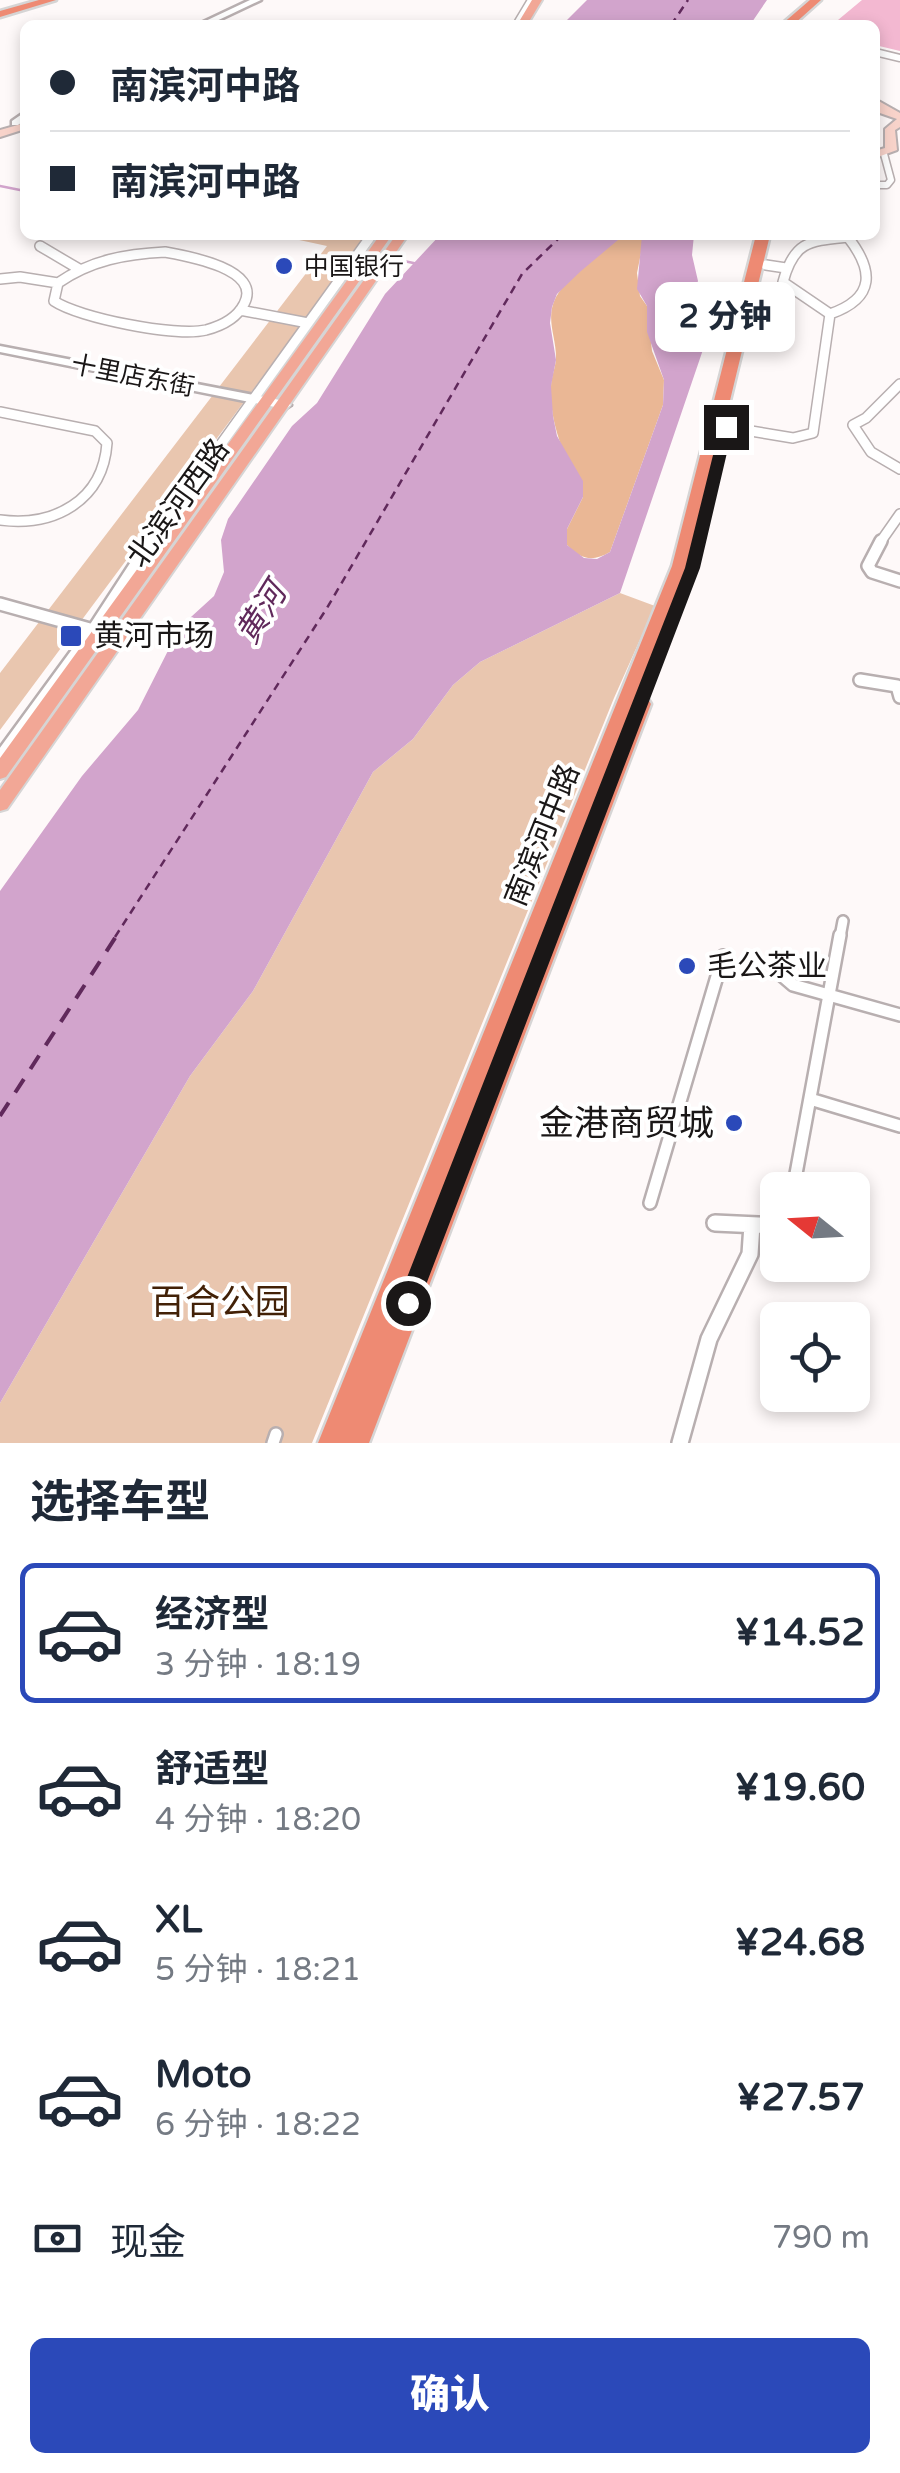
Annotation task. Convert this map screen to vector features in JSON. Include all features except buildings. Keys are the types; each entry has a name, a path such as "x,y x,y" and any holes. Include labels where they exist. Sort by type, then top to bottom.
{"highway":[{"path":"2,14 51,0"},
{"path":"784,20 808,0"},
{"path":"792,20 816,0"},
{"name":"南滨河中路","path":"333,1443 681,566 761,240"},
{"name":"南滨河中路","path":"354,1443 693,568 726,427 776,266 774,240"}],"main road":[{"path":"880,155 891,150 890,129 900,120"},
{"path":"880,126 890,137"},
{"name":"北滨河西路","path":"0,772 97,631 268,402 382,240"},
{"name":"北滨河西路","path":"0,804 208,506 268,402 398,240"}],"street":[{"path":"212,20 258,0"},
{"path":"880,157 891,180 888,186 880,186"},
{"path":"268,402 308,323 368,240"},
{"path":"828,240 799,246 776,266 783,282 830,314 842,311 861,296 868,282 863,253 851,240"},
{"path":"40,246 80,268"},
{"path":"165,252 188,255 236,274 246,284 248,295 240,310 215,327 192,332 63,307 54,301 58,283 80,268 112,256 165,252"},
{"path":"0,279 20,276 58,283"},
{"path":"240,310 308,323"},
{"path":"726,427 793,438 813,433 830,314"},
{"name":"十里店东街","path":"0,349 268,402"},
{"path":"900,384 853,425 858,441 874,456 900,469"},
{"path":"0,412 94,431 108,443 109,462 99,483 79,503 50,519 24,526 0,520"},
{"path":"900,514 868,566 872,572 900,581"},
{"path":"0,604 97,631 0,757"},
{"path":"860,680 897,686 900,697"},
{"path":"796,1172 843,921"},
{"path":"650,1203 724,956"},
{"path":"778,973 793,985 900,1014"},
{"path":"810,1099 900,1126"},
{"path":"715,1223 760,1225"},
{"path":"680,1443 709,1338 750,1254 752,1225"}],"green space":[{"path":"299,240 364,240 0,730 0,673 327,246"},
{"name":"百合公园","path":"620,593 655,606 614,698 312,1443 0,1443 0,1403 190,1076 253,991 373,772 413,739 453,685 480,662"}],"shaded area":[{"path":"617,240 644,240 637,273 640,296 647,306 652,351 664,380 663,405 610,552 587,558 567,545 567,529 583,497 553,416 551,387 556,357 551,312 569,279"}],"water":[{"path":"587,0 767,0 753,20 567,20"},
{"name":"黄河","path":"435,240 618,240 557,294 550,323 556,360 551,386 557,436 583,481 583,497 567,529 567,545 584,558 597,559 610,552 663,405 664,380 647,332 647,306 637,289 642,240 694,240 692,255 698,281 693,295 708,335 620,593 480,662 453,685 413,739 373,772 253,991 190,1076 0,1403 0,891 82,776 138,710 180,627 214,596 224,572 221,540 228,519 292,426 317,403 385,294"}],"waterway":[{"path":"0,186 20,190"},
{"path":"404,261 418,264"}],"ferry route":[{"path":"674,20 688,0"},
{"path":"115,937 327,608 522,274 557,240"},
{"path":"0,1116 117,935"}],"place":[{"name":"中国银行","path":"284,266"},
{"name":"黄河市场","path":"71,636"},
{"name":"毛公茶业","path":"687,966"},
{"name":"金港商贸城","path":"734,1123"}],"route":[{"path":"408,1303 693,568 726,427"}]}
